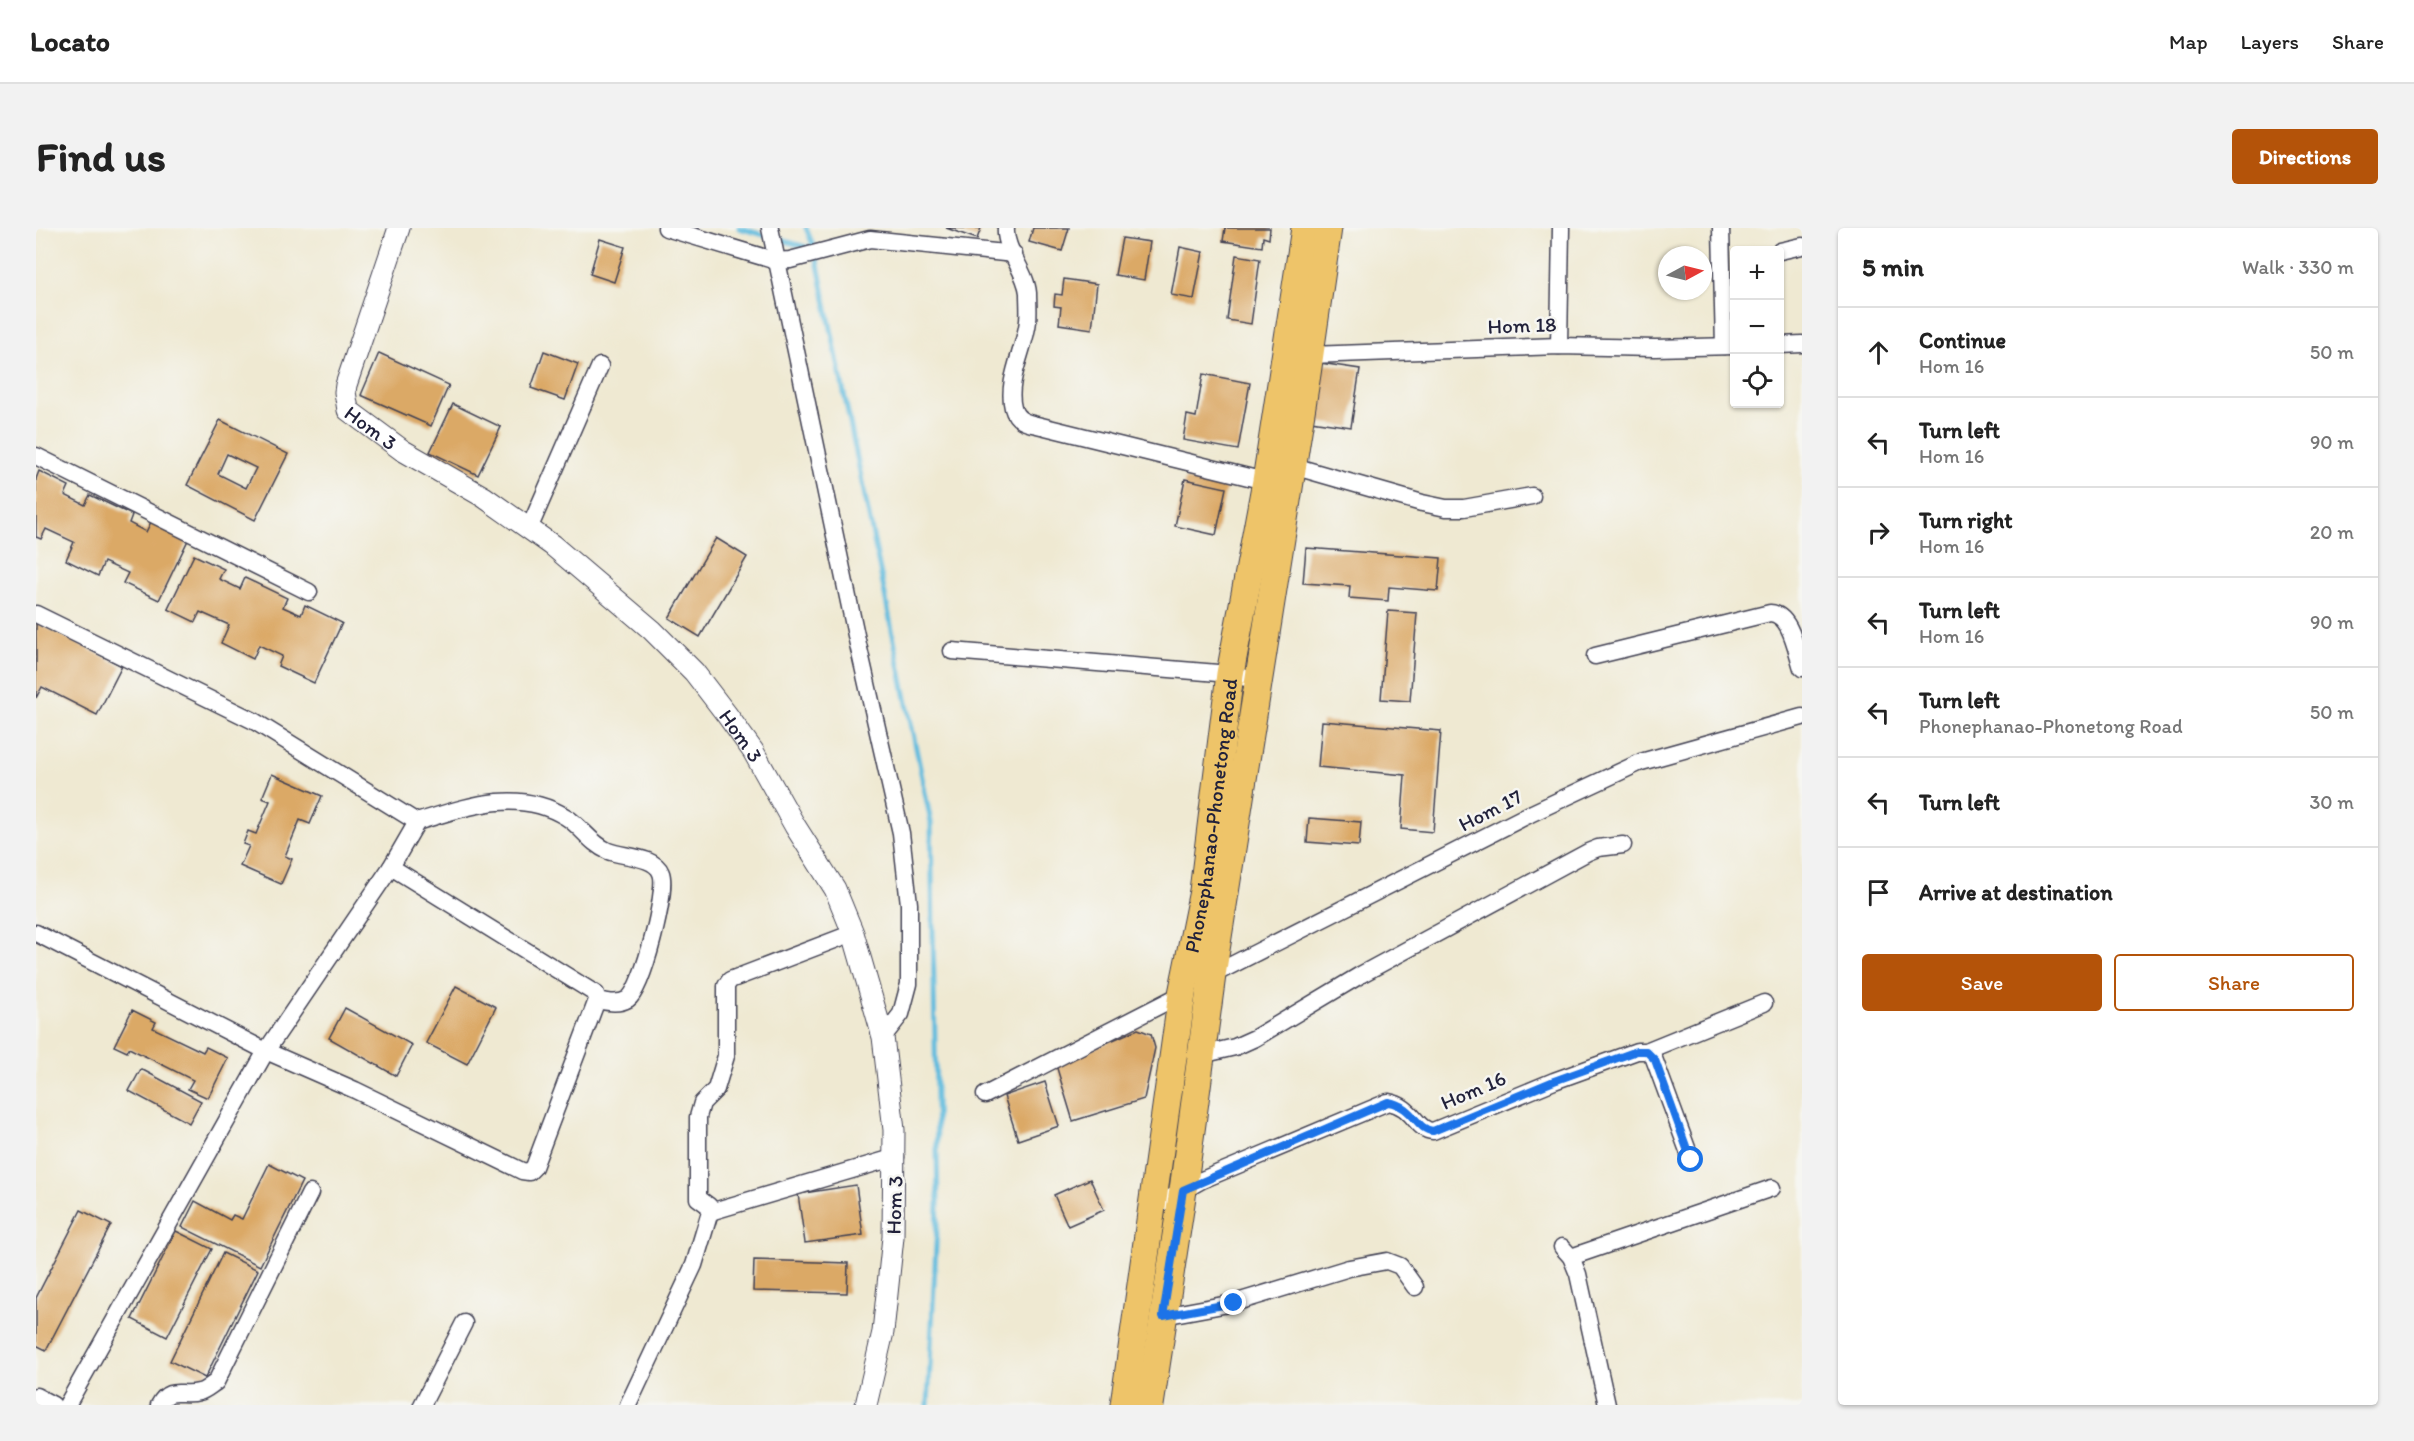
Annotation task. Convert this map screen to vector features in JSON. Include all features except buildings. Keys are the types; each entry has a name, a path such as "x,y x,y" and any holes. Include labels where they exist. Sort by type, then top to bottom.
{"main road":[{"name":"Phonephanao-Phonetong Road","path":"1124,1405 1154,1208 1182,994 1214,893 1258,681 1282,478 1305,228"},
{"name":"Phonephanao-Phonetong Road","path":"1150,1405 1183,1190 1212,975 1214,893 1230,674 1282,478 1310,355 1328,228"}],"street":[{"name":"Hom 3","path":"399,228 346,385 348,410 402,450 484,497 552,545 652,630 694,672 753,751 795,826 835,889 853,933 883,1037 896,1157 894,1237 884,1321 866,1405"},
{"path":"666,228 780,256 866,237 1014,254"},
{"path":"771,228 780,256 854,628 901,833 909,904 909,984 901,1014 883,1037"},
{"path":"1006,228 1006,240 1014,254 1028,291 1028,322 1011,394 1014,412 1018,418 1037,426 1282,478 1446,508 1464,508 1532,496"},
{"path":"1559,346 1561,228"},
{"path":"1721,228 1728,257 1729,346"},
{"path":"1784,250 1802,246"},
{"path":"1784,345 1802,344"},
{"name":"Hom 18","path":"1310,355 1559,346 1655,348 1729,346"},
{"path":"529,529 600,366"},
{"path":"36,456 309,592"},
{"path":"1595,656 1770,613 1778,613 1785,619 1802,668"},
{"path":"36,614 254,721 417,822"},
{"path":"952,651 1230,674 1258,681"},
{"name":"Hom 17","path":"1212,975 1530,814 1641,762 1802,717"},
{"path":"67,1405 266,1051 391,867 417,822 473,805 514,800 544,805 568,818 588,838 607,851 651,863 658,868 662,874 663,884 645,967 637,987 628,998 616,1003 597,1000"},
{"path":"1201,1055 1235,1047 1254,1038 1362,974 1588,852 1598,848 1623,845"},
{"path":"36,933 266,1051 355,1090 522,1171 529,1172 534,1167 597,1000 596,994 391,867"},
{"path":"628,1405 694,1265 710,1212 709,1206 698,1198 698,1117 702,1103 716,1089 726,1056 726,986 730,981 853,933"},
{"path":"985,1095 1182,994"},
{"path":"1691,1160 1655,1060 1646,1051 1764,1003"},
{"name":"Hom 16","path":"1154,1208 1183,1190 1388,1102 1407,1108 1424,1129 1433,1131 1554,1081 1637,1051 1646,1051"},
{"path":"710,1212 896,1157"},
{"path":"1606,1405 1578,1274 1567,1252 1772,1188"},
{"path":"159,1405 164,1396 172,1393 200,1392 216,1382 310,1193"},
{"path":"1163,1316 1234,1303 1349,1268 1387,1261 1400,1266 1415,1287"},
{"path":"422,1405 464,1323"},
{"path":"36,1396 52,1405"}],"waterway":[{"path":"739,228 813,249"},
{"path":"806,228 815,250 931,822 938,1205 928,1405"}],"route":[{"path":"1234,1303 1163,1316 1183,1190 1388,1102 1407,1108 1424,1129 1433,1131 1554,1081 1637,1051 1646,1051 1655,1060 1691,1160"}]}
